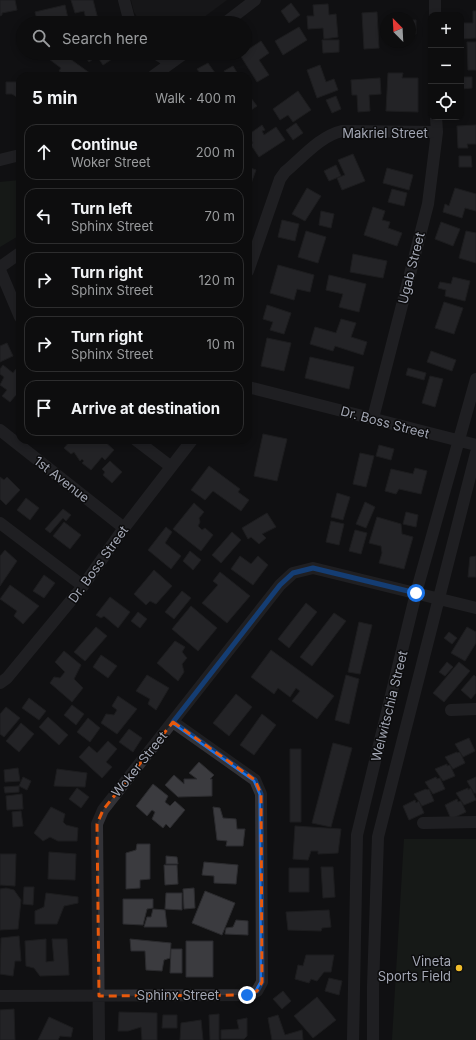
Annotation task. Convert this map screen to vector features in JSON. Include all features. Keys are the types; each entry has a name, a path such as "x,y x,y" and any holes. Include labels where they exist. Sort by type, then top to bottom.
{"street":[{"path":"124,0 128,16"},
{"path":"234,16 255,0"},
{"path":"435,0 435,12"},
{"path":"166,60 171,63"},
{"path":"158,72 175,60"},
{"name":"Ugab Street","path":"373,418 428,204 437,132 436,120"},
{"name":"Makriel Street","path":"252,260 280,179 285,172 324,139 333,133 342,131 437,132"},
{"path":"0,160 16,156"},
{"path":"16,256 0,269 16,307"},
{"name":"Welwitschia Street","path":"354,1040 357,835 416,593 476,379"},
{"name":"Dr. Boss Street","path":"252,388 476,445"},
{"name":"1st Avenue","path":"0,430 16,443"},
{"name":"1st Avenue","path":"18,444 124,528"},
{"path":"141,444 170,466"},
{"name":"Dr. Boss Street","path":"0,683 7,678 83,586 170,466 189,444"},
{"name":"Welwitschia Street","path":"373,1040 373,987 378,837 476,453"},
{"path":"0,523 83,586"},
{"name":"Woker Street","path":"99,1040 97,824 103,810 280,585 293,573 313,568 476,608"},
{"path":"450,710 476,709"},
{"name":"Sphinx Street","path":"0,996 247,995 257,991 262,982 261,794 255,780 173,722"},
{"path":"423,823 476,822"}],"highlighted area":[{"path":"173,722 255,780 261,794 262,982 257,991 247,995 99,996 97,824 103,810"}],"shaded area":[{"path":"131,0 227,0 205,16 137,16"},
{"path":"16,180 16,237 0,247 0,182"},
{"path":"404,839 476,839 476,1040 392,1040"}],"building":[{"path":"0,0 15,0 17,10 2,13 0,16"},
{"path":"71,0 93,0 97,16 85,16 84,11 75,13"},
{"path":"291,3 300,15 289,23 281,11"},
{"path":"328,4 329,15 336,14 338,37 324,39 323,28 308,29 307,16 314,16 313,5"},
{"path":"65,5 67,16 36,16 35,12"},
{"path":"473,11 476,11 476,38 464,39 464,23 473,23"},
{"path":"377,12 379,48 364,49 362,13"},
{"path":"299,27 307,40 283,55 275,41"},
{"path":"322,40 339,40 339,52 323,53"},
{"path":"261,41 269,53 259,60 269,75 257,82 243,60 252,60 252,47"},
{"path":"467,42 476,42 476,70 468,70"},
{"path":"50,60 72,60 88,72 61,72 59,71 61,68"},
{"path":"100,60 110,60 103,65"},
{"path":"208,63 214,72 199,72 197,69"},
{"path":"320,65 326,82 334,79 338,90 317,98 307,70"},
{"path":"233,66 237,72 225,72 224,71"},
{"path":"388,73 403,73 402,78 418,78 418,112 386,111"},
{"path":"464,77 472,77 472,88 464,89"},
{"path":"380,78 381,94 369,95 370,111 358,112 357,95 352,95 351,80"},
{"path":"6,82 16,82 16,96 12,94 6,94"},
{"path":"298,91 311,110 293,122 288,115 280,120 273,109"},
{"path":"336,96 341,109 332,113 326,100"},
{"path":"252,99 257,106 252,109"},
{"path":"296,123 303,133 293,140 286,130"},
{"path":"262,125 265,130 262,131 264,135 276,127 285,140 259,157 252,146 252,132"},
{"path":"476,125 476,144 467,144 468,148 458,148 457,126"},
{"path":"353,154 365,181 342,190 337,178 345,175 338,160"},
{"path":"459,156 471,156 472,167 459,167"},
{"path":"336,165 341,176 329,181 324,171"},
{"path":"252,168 256,170 252,181"},
{"path":"387,168 413,175 409,190 383,183"},
{"path":"307,188 321,196 305,221 292,214"},
{"path":"455,188 476,194 476,211 465,208 462,218 443,212 445,204 449,206"},
{"path":"392,189 407,193 404,206 388,202"},
{"path":"373,207 385,211 382,220 390,222 388,228 402,233 397,246 364,235"},
{"path":"321,211 334,214 331,228 319,225"},
{"path":"282,220 299,224 295,241 278,237"},
{"path":"441,222 460,229 453,246 435,239"},
{"path":"306,231 326,237 318,263 298,257"},
{"path":"466,231 476,233 476,263 459,258"},
{"path":"353,254 387,261 383,278 350,272"},
{"path":"278,265 314,275 310,292 297,289 294,300 270,293"},
{"path":"329,275 366,284 359,312 339,307 343,294 326,290"},
{"path":"453,277 470,281 465,301 445,296 446,290 438,288 440,282 451,284"},
{"path":"444,302 463,308 454,334 435,328"},
{"path":"267,305 291,313 284,334 270,330 273,322 263,319"},
{"path":"341,319 356,323 351,337 367,342 363,355 335,346 333,351 310,344 315,327 336,333"},
{"path":"267,338 291,343 284,371 261,366"},
{"path":"7,343 13,356 0,362 0,346"},
{"path":"431,351 456,360 452,371 427,362"},
{"path":"310,357 354,367 349,389 305,378"},
{"path":"3,365 13,373 16,369 16,395 10,402 2,396 7,390 0,385 4,377 0,374 0,369"},
{"path":"408,368 426,373 424,380 406,375"},
{"path":"430,376 443,379 435,407 422,403"},
{"path":"263,434 287,439 277,481 254,476"},
{"path":"68,444 107,444 114,450 105,460 102,457 91,470 82,463 84,461 82,459 80,461 74,452 71,454 64,448"},
{"path":"379,445 394,449 391,460 376,456"},
{"path":"360,453 374,456 366,487 353,484"},
{"path":"110,461 122,472 112,483 103,475 105,472 102,469"},
{"path":"209,466 240,489 238,492 249,500 241,511 213,491 205,500 191,490"},
{"path":"415,468 427,471 421,494 399,489 396,494 385,491 391,469 413,474"},
{"path":"0,477 4,480 7,477 20,490 6,505 0,499"},
{"path":"337,493 350,497 343,520 331,517"},
{"path":"26,498 39,508 30,520 17,510"},
{"path":"365,502 375,507 366,528 356,524"},
{"path":"194,503 204,512 199,518 200,522 198,526 202,530 205,528 213,535 201,551 173,529"},
{"path":"63,509 71,515 66,521 63,518 50,533 45,529"},
{"path":"406,512 418,515 416,527 403,524"},
{"path":"267,513 276,527 262,534 266,538 259,544 251,537 248,539 242,528"},
{"path":"377,517 401,524 402,534 413,537 404,569 379,563 382,553 381,546 369,543"},
{"path":"331,521 344,524 339,545 326,542"},
{"path":"64,522 81,535 70,549 53,536"},
{"path":"166,527 172,532 165,543 181,556 171,569 148,550"},
{"path":"355,530 367,533 361,554 349,551"},
{"path":"232,532 241,540 221,563 212,555"},
{"path":"5,550 17,561 0,586 0,556"},
{"path":"190,551 201,560 193,570 183,561"},
{"path":"240,556 251,564 258,556 268,565 253,585 231,569"},
{"path":"476,556 476,577 468,577 470,557"},
{"path":"154,570 172,586 156,604 150,601 146,605 134,594"},
{"path":"220,572 250,596 227,623 202,603 218,585 213,581"},
{"path":"44,575 55,583 44,598 33,591"},
{"path":"10,585 39,606 23,624 14,616 17,611 0,599"},
{"path":"182,591 191,598 174,619 165,612"},
{"path":"110,597 130,612 118,628 104,616 101,618 96,615"},
{"path":"306,603 317,612 289,648 278,639"},
{"path":"191,606 217,628 198,651 172,629"},
{"path":"138,612 147,619 140,628 131,621"},
{"path":"334,613 346,621 312,666 300,657"},
{"path":"359,622 372,625 360,674 348,672"},
{"path":"96,627 107,636 85,661 74,652"},
{"path":"467,627 476,632 476,643 465,661 451,653"},
{"path":"449,632 457,638 452,644 444,638"},
{"path":"175,641 185,647 182,652 187,658 182,664 184,672 178,681 157,663"},
{"path":"271,650 334,696 317,719 292,701 300,691 296,688 290,697 278,688 274,694 251,677"},
{"path":"64,651 81,665 74,679 83,688 72,702 50,683 54,677 60,678 65,672 55,662"},
{"path":"101,655 117,666 108,678 93,667"},
{"path":"447,662 453,667 445,676 439,672"},
{"path":"459,662 470,671 444,702 433,693"},
{"path":"147,675 169,688 156,710 148,704 150,699 136,691"},
{"path":"346,675 359,679 349,724 335,720"},
{"path":"474,675 476,677 476,693 471,699 461,690"},
{"path":"236,694 252,707 229,736 213,723"},
{"path":"118,696 137,709 117,734 101,723 106,714 114,715 117,710 112,706"},
{"path":"29,698 46,711 39,720 22,708"},
{"path":"72,705 84,714 76,725 64,715"},
{"path":"6,707 20,718 4,737 0,734 0,714"},
{"path":"262,714 276,725 254,755 240,745"},
{"path":"48,717 68,735 59,745 39,727"},
{"path":"88,718 100,728 90,742 77,732"},
{"path":"21,723 34,734 19,752 6,741"},
{"path":"129,729 142,738 133,752 119,742"},
{"path":"469,738 475,751 463,757 455,744"},
{"path":"108,741 117,749 106,762 112,767 102,778 79,757 89,746 97,753"},
{"path":"333,743 352,748 331,827 312,823"},
{"path":"290,749 301,749 301,822 290,822"},
{"path":"460,752 465,763 453,769 445,757"},
{"path":"199,762 214,775 210,779 212,779 212,796 178,797 165,785 174,775 184,784 184,779 197,779 189,773"},
{"path":"447,764 447,766 450,765 455,776 443,781 435,769"},
{"path":"18,768 20,781 5,782 4,770"},
{"path":"57,769 87,773 85,787 54,786"},
{"path":"23,777 31,781 27,790 19,786"},
{"path":"436,777 437,779 440,778 445,789 433,794 425,782"},
{"path":"476,777 476,793 474,793 467,781"},
{"path":"153,784 168,796 165,802 170,806 175,801 185,810 170,828 166,824 163,828 152,819 155,812 152,810 147,816 136,806"},
{"path":"19,786 19,792 5,793 4,787"},
{"path":"77,788 89,797 81,808 69,799"},
{"path":"468,788 468,790 471,788 476,800 464,805 456,793"},
{"path":"429,789 434,801 422,806 414,794"},
{"path":"22,794 23,809 7,810 6,796"},
{"path":"457,799 458,802 461,801 466,812 451,819 445,805"},
{"path":"415,800 416,803 419,801 424,813 409,820 403,806"},
{"path":"51,807 65,814 63,822 66,825 78,828 77,841 58,841 50,837 43,841 34,833"},
{"path":"213,807 220,808 223,818 236,819 237,829 245,829 243,846 226,846 227,841 217,840"},
{"path":"21,811 23,826 13,827 12,812"},
{"path":"295,826 341,829 338,853 318,854 318,851 311,851 308,860 293,859"},
{"path":"137,844 150,844 150,879 140,880 140,888 126,889 126,853 136,850"},
{"path":"49,852 76,854 75,880 48,879"},
{"path":"0,854 16,854 15,886 0,885"},
{"path":"166,856 177,857 178,864 166,864"},
{"path":"204,862 238,865 236,884 214,883 214,876 202,875"},
{"path":"164,865 177,865 178,884 165,885"},
{"path":"321,867 333,867 335,897 323,898"},
{"path":"289,868 309,868 309,892 289,892"},
{"path":"24,887 34,887 33,905 23,904"},
{"path":"6,888 14,890 21,900 18,929 0,930 0,889"},
{"path":"194,888 195,908 184,909 183,889"},
{"path":"205,891 235,903 222,935 192,923"},
{"path":"46,893 78,897 78,903 64,906 57,924 35,924 35,911 44,907"},
{"path":"166,893 182,893 182,910 165,909"},
{"path":"123,899 153,899 153,908 147,909 143,925 123,924"},
{"path":"153,909 165,910 167,927 144,927 147,917 151,917"},
{"path":"329,910 331,927 322,928 321,931 288,930 286,912"},
{"path":"236,920 248,921 248,935 225,934 226,928 233,927"},
{"path":"19,936 21,961 15,961 13,976 0,974 1,938"},
{"path":"46,939 46,962 54,961 52,939 67,939 69,975 40,976 34,968 26,966 25,941"},
{"path":"130,939 171,943 170,958 164,960 162,971 146,970 145,951 131,951"},
{"path":"186,941 213,941 213,977 186,977"},
{"path":"171,949 182,949 182,973 170,973"},
{"path":"306,955 334,955 331,972 324,972 317,981 311,979 309,983 295,979 298,965 303,966"},
{"path":"329,978 342,981 339,995 325,991"},
{"path":"283,991 291,1001 282,1009 273,999"},
{"path":"317,997 336,1020 313,1038 294,1016"},
{"path":"14,1009 15,1040 0,1040 0,1010"},
{"path":"119,1012 157,1013 157,1040 142,1040 141,1027 128,1031 118,1031"},
{"path":"219,1014 219,1040 210,1040 209,1015"},
{"path":"163,1015 177,1015 177,1028 162,1028"},
{"path":"278,1015 285,1035 302,1030 303,1040 272,1040 268,1018"},
{"path":"49,1017 73,1028 71,1037 60,1036 58,1040 38,1040"},
{"path":"247,1018 247,1036 244,1039 221,1039 221,1030 239,1029 237,1020"},
{"path":"201,1020 203,1040 180,1040 181,1023"}],"place":[{"name":"Vineta Sports Field","path":"459,968"}],"route":[{"path":"247,995 257,991 262,982 261,794 255,780 173,722 280,585 293,573 313,568 416,593"}]}
